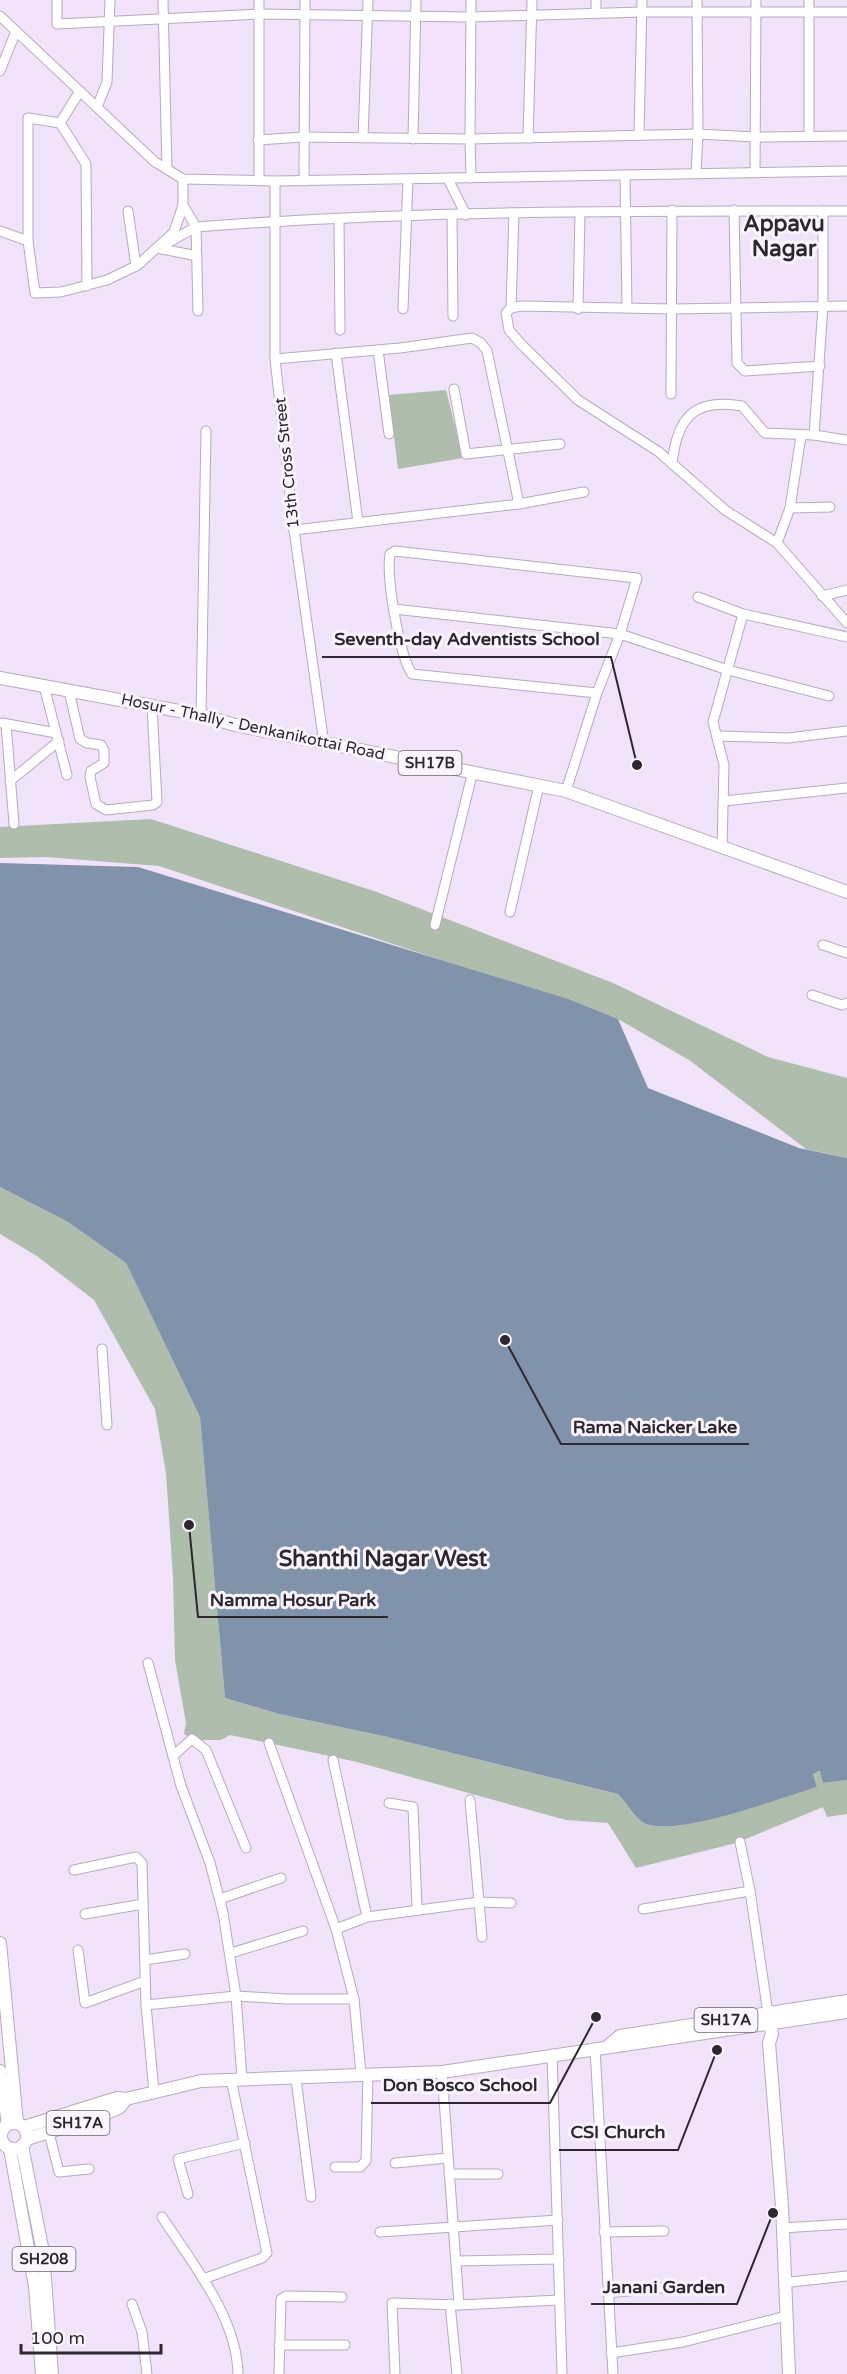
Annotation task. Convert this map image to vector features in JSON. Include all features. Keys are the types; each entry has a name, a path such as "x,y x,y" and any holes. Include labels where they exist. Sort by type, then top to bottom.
{"main road":[{"name":"Hosur - Thally - Denkanikottai Road","path":"0,678 201,715 235,725 324,744 566,791 847,892"},
{"name":"SH208","path":"0,1943 14,2138 35,2287 42,2374"},
{"name":"SH17A","path":"770,2024 847,2001"},
{"name":"SH17A","path":"14,2138 117,2098 126,2099 187,2083 237,2079 296,2079 442,2072 601,2047 620,2037 770,2024 847,2012"},
{"path":"770,2024 769,2043 791,2283 795,2354 789,2359"},
{"name":"SH208","path":"0,2071 14,2138 43,2252 52,2374"},
{"name":"SH17A","path":"14,2138 49,2133 120,2108 126,2099"},
{"path":"0,2135 14,2138"},
{"path":"785,2228 789,2374"}],"street":[{"path":"57,0 57,24 260,14 470,17 642,12 847,12"},
{"path":"97,107 107,82 110,0"},
{"path":"163,0 166,169"},
{"path":"259,0 259,180"},
{"path":"304,181 305,0"},
{"path":"363,138 368,0"},
{"path":"413,139 416,0"},
{"path":"471,0 471,178"},
{"path":"528,138 532,0"},
{"path":"596,0 596,13"},
{"path":"639,135 642,0"},
{"path":"696,173 697,0"},
{"path":"755,172 756,0"},
{"path":"809,0 809,136"},
{"path":"0,16 155,162 183,179 408,180 847,171"},
{"path":"0,71 16,31"},
{"path":"60,123 80,91"},
{"path":"87,286 86,164 60,123 28,118 28,241 35,293 61,292 87,286 107,280 136,266 174,232 183,205 183,179"},
{"path":"258,140 303,137 470,139 698,134 756,137 847,136"},
{"path":"625,175 627,308"},
{"path":"448,179 466,215"},
{"path":"403,309 408,180"},
{"name":"13th Cross Street","path":"275,181 275,359 294,530 324,744"},
{"path":"183,205 196,227 198,311"},
{"path":"671,394 674,309 672,210"},
{"path":"157,248 196,227 275,221 672,210 847,211"},
{"path":"734,210 737,363 745,371 820,366"},
{"path":"128,211 136,266"},
{"path":"814,435 823,306 823,211"},
{"path":"578,309 580,212"},
{"path":"513,213 511,308 506,313 509,330 578,400 659,452 725,510 777,543 847,623"},
{"path":"452,215 453,316"},
{"path":"339,219 340,330"},
{"path":"0,231 28,241"},
{"path":"131,241 144,259"},
{"path":"157,248 197,256"},
{"path":"511,308 674,309 847,306"},
{"path":"275,359 378,350 472,338 481,343 487,351 519,504"},
{"path":"378,350 389,434"},
{"path":"336,353 358,522"},
{"path":"454,389 466,454 560,444"},
{"path":"672,464 678,430 687,415 717,404 742,406 765,433 814,435 847,440"},
{"path":"201,715 206,431"},
{"path":"777,543 790,508 801,435"},
{"path":"294,530 519,504 584,492"},
{"path":"790,508 830,507"},
{"path":"566,791 637,578 396,551 390,554 394,609 404,656 412,675 597,693"},
{"path":"822,596 847,590"},
{"path":"698,597 743,614 847,637"},
{"path":"394,609 620,634 728,670 829,696"},
{"path":"722,848 724,765 713,722 743,614"},
{"path":"44,686 67,775"},
{"path":"69,691 80,739 87,743 101,745 104,750 104,763 92,771 90,777 96,804 106,810 153,805 157,802 152,706"},
{"path":"14,824 3,723 57,737"},
{"path":"717,736 788,738 847,731"},
{"path":"10,782 57,737"},
{"path":"435,925 472,771"},
{"path":"510,912 539,785"},
{"path":"724,801 847,788"},
{"path":"823,945 847,953"},
{"path":"812,995 842,1005 847,1004"},
{"path":"102,1349 107,1425"},
{"path":"148,1664 173,1756 220,1899 231,1953 236,1996 237,2079 245,2143 267,2253 262,2258 203,2279"},
{"path":"173,1756 192,1738 206,1750 246,1848"},
{"path":"269,1743 336,1929 354,1999 364,2074 366,2161 360,2167 335,2167"},
{"path":"333,1760 367,1917"},
{"path":"470,1800 482,1937"},
{"path":"388,1803 414,1807 417,1908"},
{"path":"740,1842 750,1891 770,2024"},
{"path":"74,1870 140,1859 146,2005 154,2092"},
{"path":"220,1899 281,1878"},
{"path":"643,1909 750,1891"},
{"path":"336,1929 367,1917 417,1908 479,1902 511,1903"},
{"path":"85,1914 143,1904"},
{"path":"231,1953 303,1931"},
{"path":"78,1950 84,2003 145,1981"},
{"path":"145,1960 185,1953"},
{"path":"146,2005 236,1996 354,1999"},
{"path":"601,2047 604,2232 613,2374"},
{"path":"552,2054 562,2374"},
{"path":"442,2072 457,2261 454,2304 457,2374"},
{"path":"296,2079 310,2197"},
{"path":"49,2133 59,2172 88,2169"},
{"path":"188,2194 173,2160 245,2143"},
{"path":"395,2163 448,2158"},
{"path":"449,2174 498,2174"},
{"path":"162,2217 203,2279 235,2348 238,2374"},
{"path":"380,2232 558,2220"},
{"path":"785,2228 847,2224"},
{"path":"604,2232 664,2230"},
{"path":"457,2261 559,2259"},
{"path":"791,2283 847,2276"},
{"path":"607,2293 672,2287"},
{"path":"279,2374 281,2299 286,2296 342,2298"},
{"path":"394,2374 392,2303 454,2304 560,2300"},
{"path":"132,2304 144,2342 147,2374"},
{"path":"611,2353 693,2340 786,2316"},
{"path":"279,2345 345,2345"}],"green space":[{"path":"446,390 463,458 398,469 389,395"},
{"path":"151,819 377,892 613,983 768,1057 847,1078 847,1158 806,1149 689,1060 618,1019 159,866 46,857 0,858 0,827"},
{"path":"0,1187 68,1222 126,1263 200,1417 225,1698 279,1714 383,1736 618,1794 635,1815 646,1824 682,1825 755,1807 817,1787 813,1774 821,1771 823,1783 847,1780 847,1814 827,1817 823,1807 736,1843 636,1868 608,1823 566,1820 357,1762 269,1743 230,1735 221,1740 194,1740 184,1734 186,1723 175,1660 173,1577 166,1473 155,1409 94,1300 37,1256 0,1234"}],"water":[{"path":"0,863 138,867 568,999 618,1019 648,1088 799,1148 847,1158 847,1780 823,1783 820,1771 813,1774 817,1787 756,1807 682,1825 646,1824 635,1815 618,1794 383,1736 279,1714 225,1698 200,1417 126,1263 68,1222 0,1187"}],"place":[{"name":"Seventh-day Adventists School","path":"637,765"},
{"name":"Rama Naicker Lake","path":"505,1340"},
{"name":"Namma Hosur Park","path":"189,1525"},
{"name":"Don Bosco School","path":"596,2017"},
{"name":"CSI Church","path":"717,2050"},
{"name":"Janani Garden","path":"773,2213"}],"district":[{"name":"Appavu Nagar","path":"784,236"},
{"name":"Shanthi Nagar West","path":"383,1559"}]}
